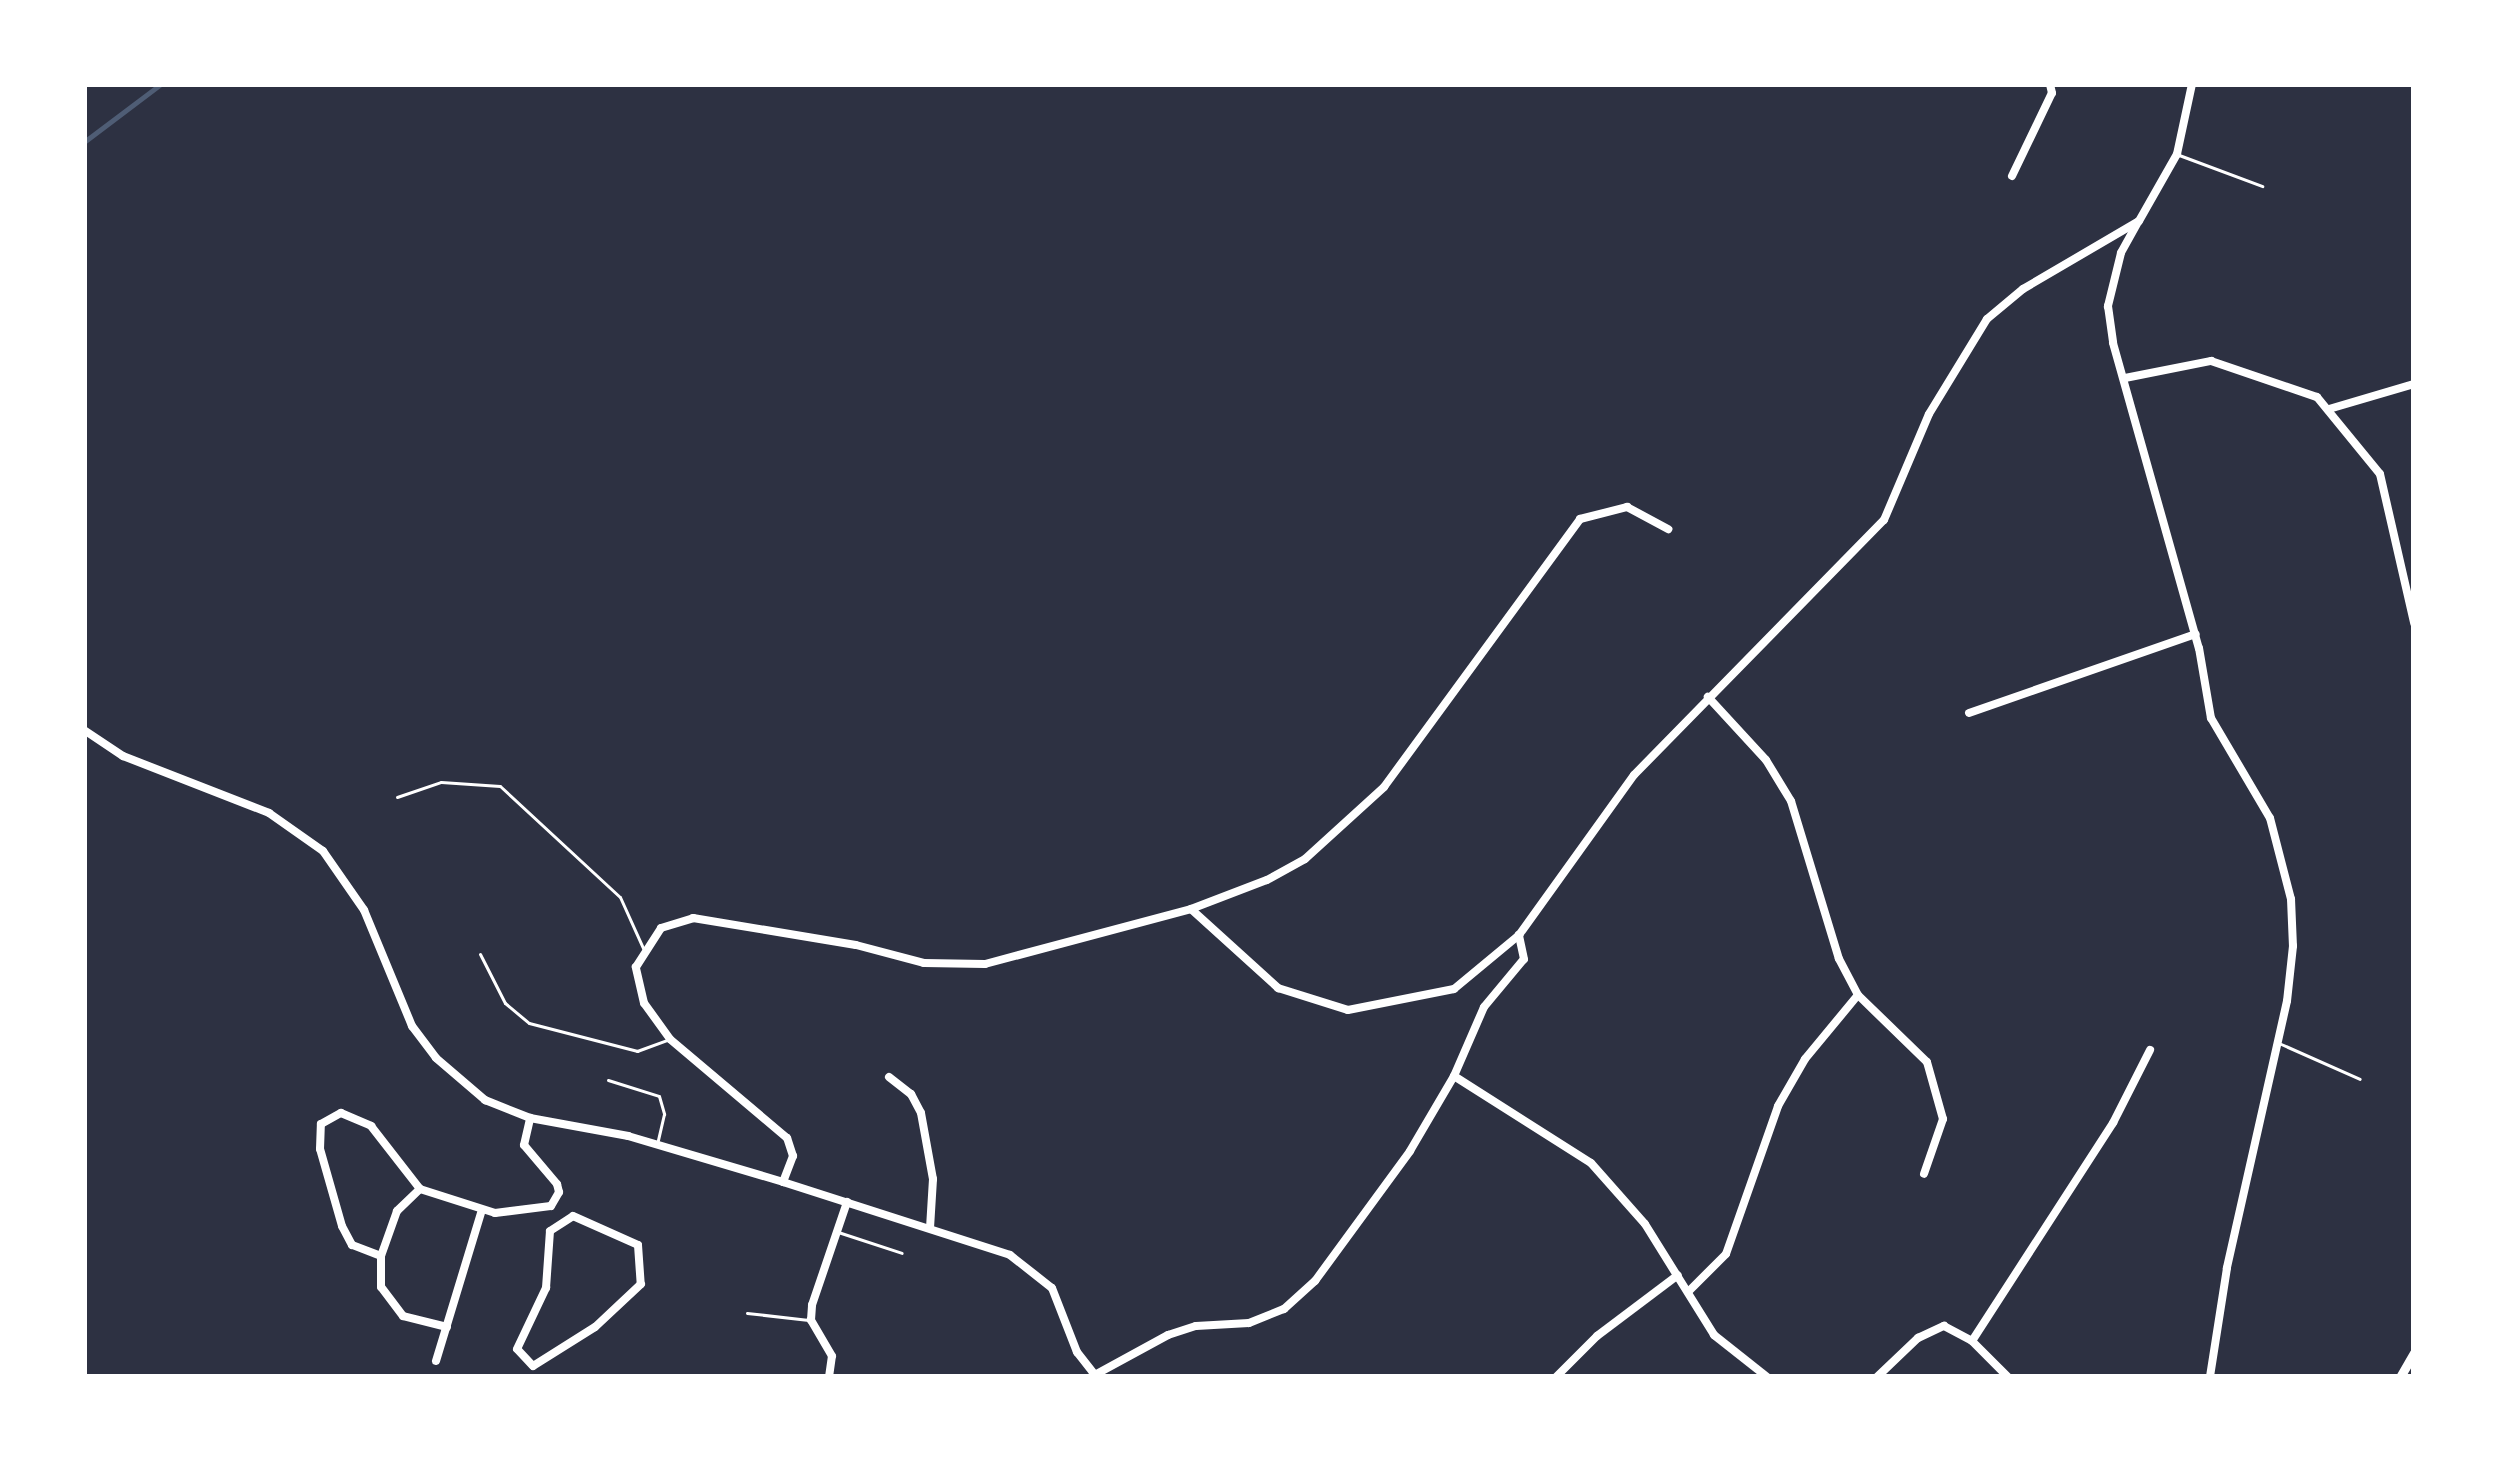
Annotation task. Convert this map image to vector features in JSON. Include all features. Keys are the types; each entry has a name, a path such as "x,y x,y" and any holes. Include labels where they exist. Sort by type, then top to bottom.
{"street":[{"path":"2012,176 2052,93 2050,84"},
{"path":"2192,84 2177,154 2121,253 2108,307 2196,634 2211,718 2270,818 2284,857 2293,946 2279,1043 2228,1268 2210,1377"},
{"path":"1191,909 1278,988 1348,1010 1454,989 1519,935 1634,775 1884,520 1929,414 1987,319 2023,289 2135,222"},
{"path":"2125,378 2211,361 2307,390 2380,474 2414,623"},
{"path":"2328,409 2414,384"},
{"path":"784,1182 793,1156 787,1138 670,1039 638,987 636,967 643,948 661,928 693,918 856,945 924,963 969,965 1191,909 1305,860 1384,787 1580,518 1627,507 1668,529"},
{"path":"1969,713 2196,634"},
{"path":"1708,697 1766,760 1791,801 1840,959 1858,995 1927,1062 1943,1119 1924,1174"},
{"path":"84,730 123,756 269,813 323,851 364,910 400,1005 436,1058 485,1100 530,1118 657,1145 784,1182 1010,1256 1039,1275 1057,1298 1077,1352 1093,1375 1168,1335 1196,1326 1249,1323 1297,1299 1410,1150 1454,1076 1484,1007 1524,959 1519,935"},
{"path":"1689,1291 1726,1254 1778,1106 1805,1059 1858,995"},
{"path":"1972,1341 2113,1123 2150,1050"},
{"path":"1454,1076 1591,1163 1645,1224 1714,1335 1767,1377"},
{"path":"889,1077 911,1094 921,1113 933,1179 930,1228"},
{"path":"381,1256 363,1253 342,1226 320,1149 321,1124 341,1114 371,1126 420,1189 482,1210 533,1211 551,1205 560,1192 524,1145 530,1118"},
{"path":"420,1189 397,1210 381,1256 380,1287 393,1310 418,1323 447,1327"},
{"path":"829,1377 832,1356 811,1320 847,1202"},
{"path":"551,1205 560,1220"},
{"path":"436,1360 482,1210"},
{"path":"573,1216 638,1245 641,1284 579,1340 533,1366 517,1349 546,1288 550,1231 560,1220 573,1216"},
{"path":"1556,1377 1597,1336 1678,1275"},
{"path":"1877,1377 1932,1327 1960,1331 2008,1377"},
{"path":"2400,1377 2414,1353"}],"lane":[{"path":"2177,154 2262,186"},
{"path":"397,797 441,782 500,786 620,897 643,948"},
{"path":"480,954 506,1004 530,1023 637,1052 670,1039"},
{"path":"2279,1043 2360,1079"},
{"path":"608,1081 659,1096 664,1114 657,1145"},
{"path":"836,1231 902,1252"},
{"path":"747,1312 811,1320"}],"waterway":[{"path":"84,142 161,84"}]}
